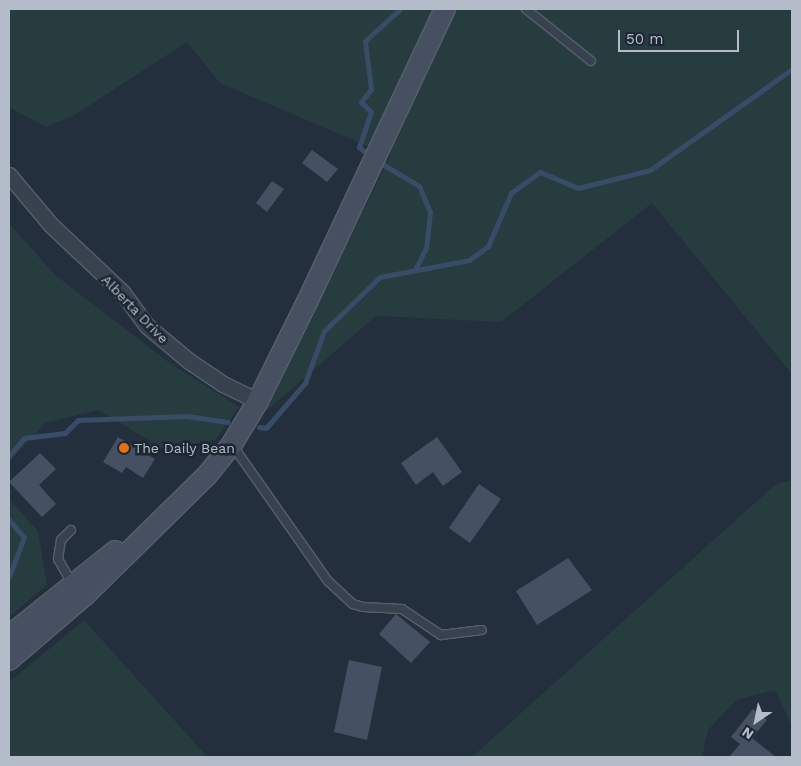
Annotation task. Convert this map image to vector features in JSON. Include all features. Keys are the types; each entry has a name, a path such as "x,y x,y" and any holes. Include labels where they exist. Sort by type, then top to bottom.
{"main road":[{"path":"9,660 78,589 175,506 232,444 258,401 371,170 445,9"},
{"path":"9,636 78,589"}],"street":[{"name":"Alberta Drive","path":"9,176 51,225 122,292 147,326 209,375 258,401"}],"lane":[{"path":"526,9 591,62"},
{"path":"232,444 328,581 353,604 363,608 402,609 441,635 482,630"},
{"path":"71,530 61,540 58,559 78,589"}],"green space":[{"path":"9,9 792,9 792,374 652,203 501,322 376,316 266,411 390,156 220,83 187,42 73,116 46,127 9,107"},
{"path":"9,223 55,275 171,364 239,407 216,439 169,452 98,410 45,423 9,462"},
{"path":"792,480 792,726 775,690 736,700 708,730 702,757 472,757 776,484"},
{"path":"9,499 38,531 47,585 9,617"},
{"path":"84,620 207,757 9,757 9,682"}],"building":[{"path":"312,150 338,169 327,182 302,163"},
{"path":"272,181 284,189 267,212 256,203"},
{"name":"The Daily Bean","path":"118,437 155,459 143,478 126,467 122,473 103,462"},
{"path":"437,437 462,472 443,486 433,472 416,485 401,463"},
{"path":"40,453 56,469 39,485 56,504 42,517 9,482"},
{"path":"479,484 501,499 470,543 449,528"},
{"path":"568,558 592,590 537,625 516,591"},
{"path":"396,614 430,642 411,663 379,634"},
{"path":"349,660 382,667 367,740 334,732"},
{"path":"753,709 767,720 752,738 776,757 729,757 740,744 731,737"}],"waterway":[{"path":"370,156 359,147 371,112 361,102 371,89 365,41 400,9"},
{"path":"259,427 266,428 305,383 324,331 380,277 469,260 488,246 511,193 540,172 578,188 650,170 792,69"},
{"path":"379,162 419,186 430,212 426,248 415,270"},
{"path":"9,456 24,438 65,433 78,420 187,416 228,422"},
{"path":"9,520 24,537 9,577"}],"place":[{"name":"The Daily Bean","path":"124,448"}]}
